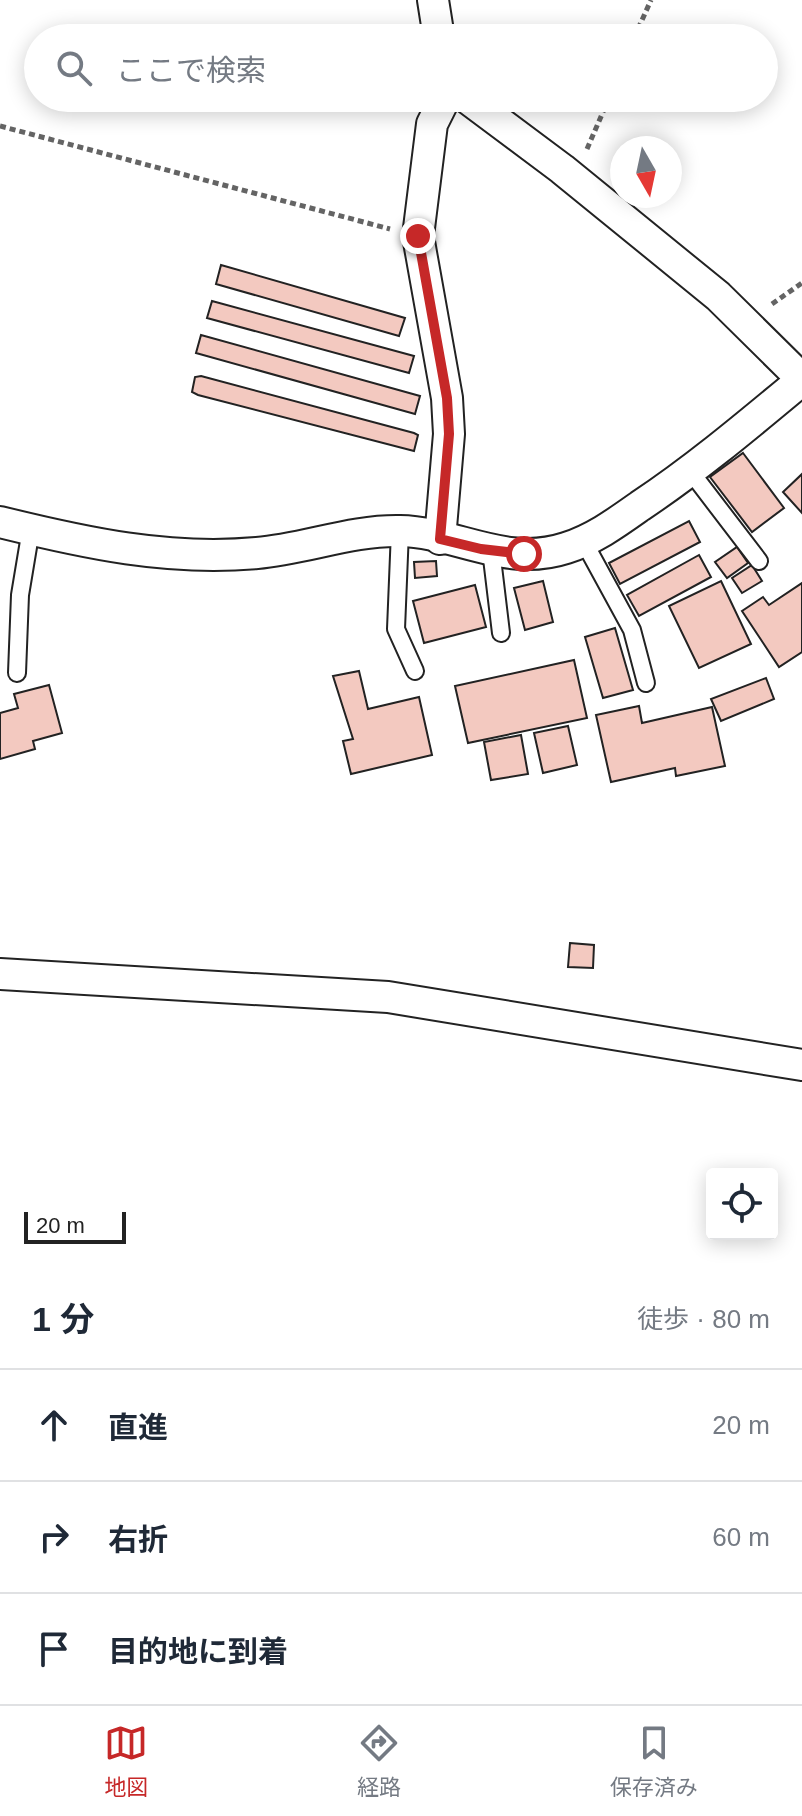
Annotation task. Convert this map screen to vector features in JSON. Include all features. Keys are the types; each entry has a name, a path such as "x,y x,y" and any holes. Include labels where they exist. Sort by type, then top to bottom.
{"street":[{"path":"433,0 437,24"},
{"path":"438,112 432,124 418,236 447,398 449,434 440,539"},
{"path":"0,522 143,553 219,556 262,553 326,538 400,531 491,550 550,553 584,542 691,472 802,380 718,296 485,112"},
{"path":"0,974 388,997 802,1065"}],"lane":[{"path":"691,472 759,561"},
{"path":"17,673 20,595 31,529"},
{"path":"400,531 396,629 415,671"},
{"path":"584,542 632,630 646,683"},
{"path":"491,550 501,633"}],"path":[{"path":"640,24 651,0"},
{"path":"574,179 603,112"},
{"path":"0,126 418,236"}],"building":[{"path":"221,265 405,318 399,336 216,284"},
{"path":"212,301 414,356 409,373 207,318"},
{"path":"201,335 420,396 415,414 196,353"},
{"path":"201,376 414,433 418,435 414,451 198,395 192,392 195,377"},
{"path":"743,453 784,508 752,532 710,477"},
{"path":"802,474 802,513 783,492"},
{"path":"689,521 700,542 620,584 609,563"},
{"path":"737,547 748,563 727,578 715,562"},
{"path":"699,555 711,577 639,616 627,595"},
{"path":"436,561 437,576 415,578 414,562"},
{"path":"752,565 762,581 742,593 732,578"},
{"path":"543,581 553,622 525,630 514,588"},
{"path":"721,581 751,644 699,668 669,606"},
{"path":"802,583 802,652 779,667 742,611 763,597 769,605"},
{"path":"475,585 486,627 424,643 413,601"},
{"path":"615,628 633,690 603,698 585,637"},
{"path":"574,660 587,718 468,743 455,686"},
{"path":"359,671 368,709 419,697 432,755 351,774 343,741 353,739 333,676"},
{"path":"766,678 774,699 721,721 711,699"},
{"path":"49,685 62,733 33,741 35,749 0,759 0,713 18,708 14,694"},
{"path":"639,706 642,723 712,707 725,766 676,776 675,768 611,782 596,715"},
{"path":"568,726 577,765 543,773 534,733"},
{"path":"521,735 528,774 491,780 484,742"},
{"path":"570,943 594,945 593,968 568,967"}],"route":[{"path":"418,236 447,398 449,434 440,539 481,549 524,554"}]}
